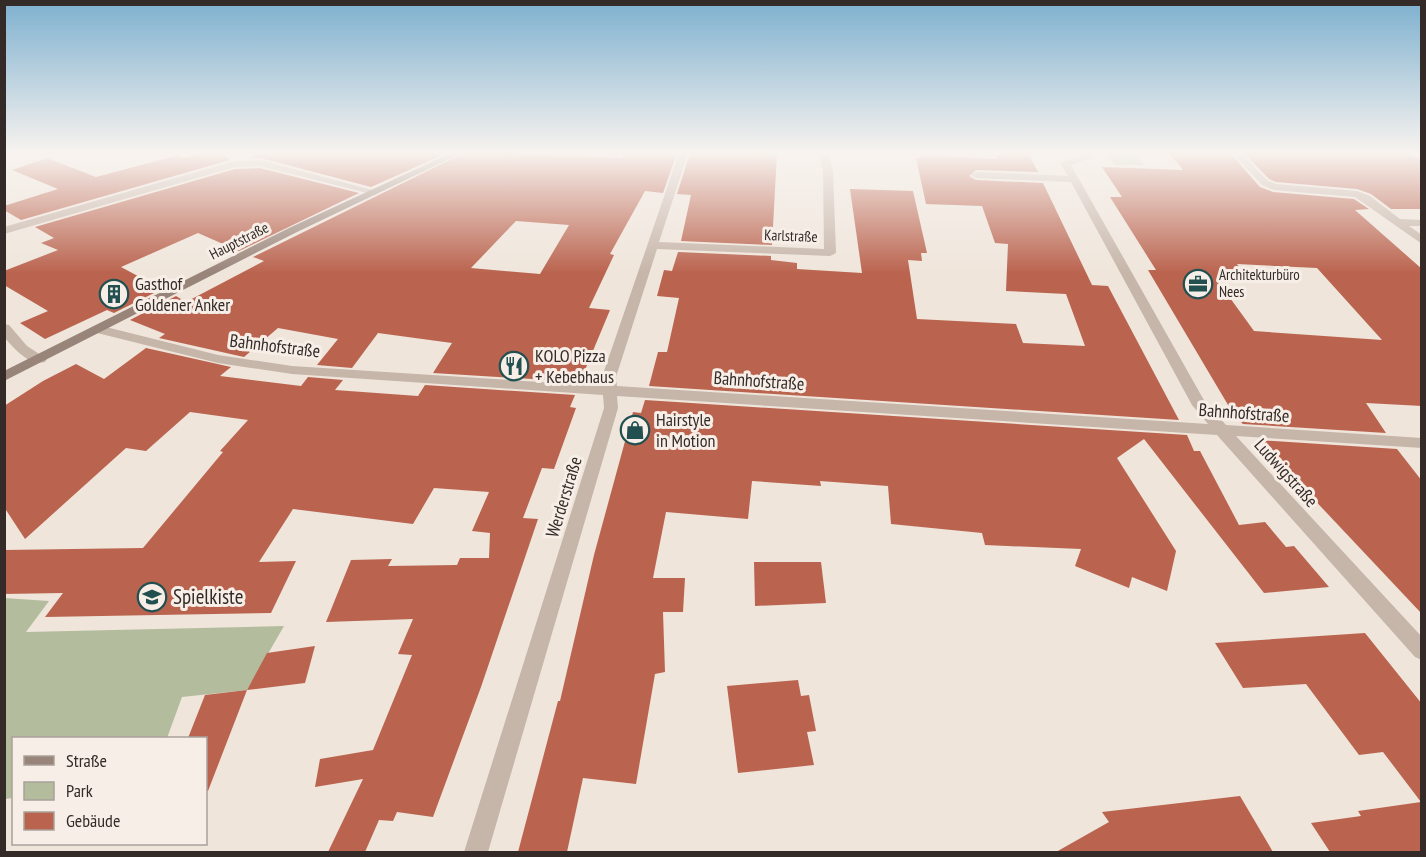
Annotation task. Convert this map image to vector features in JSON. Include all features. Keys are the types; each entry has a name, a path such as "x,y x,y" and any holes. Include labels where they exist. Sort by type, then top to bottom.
{"street":[{"path":"4,231 134,193"},
{"name":"Hauptstraße","path":"4,377 293,230 373,193"},
{"name":"Werderstraße","path":"476,852 611,408 609,377 669,193"},
{"name":"Karlstraße","path":"651,245 830,253 829,193"},
{"name":"Ludwigstraße","path":"1080,193 1199,405 1422,651"},
{"path":"1345,193 1366,198 1422,241"},
{"path":"1398,222 1422,223"},
{"path":"4,328 22,349 40,359"},
{"name":"Bahnhofstraße","path":"98,329 218,359 292,370 1422,443"}],"green space":[{"path":"4,598 49,601 26,632 284,626 247,690 182,697 167,737 12,737 12,798 5,799"}],"building":[{"path":"45,193 115,193 21,220 4,210 4,206"},
{"path":"152,193 359,193 239,251 198,233 121,267 162,289 114,313 107,310 45,339 20,323 48,311 4,285 4,271 58,250 41,243 54,238 35,227"},
{"path":"383,193 644,193 610,254 614,255 589,308 610,310 580,382 433,373 452,343 378,333 352,368 317,365 338,339 278,328 244,357 159,338 165,334 130,320 176,296 186,302 264,261 253,257","holes":["516,221 569,225 540,274 471,268"]},
{"path":"775,193 772,245 681,241 691,195 677,194"},
{"path":"851,193 913,193 927,253 921,253 922,261 908,260 917,319 1016,324 1023,343 1085,346 1066,294 1006,291 1008,244 995,243 982,206 926,204 924,193 1048,193 1092,285 1108,286 1179,420 649,386 658,352 667,352 679,298 657,296 664,270 672,271 678,252 771,256 771,260 797,263 797,269 862,273"},
{"path":"1119,193 1284,193 1354,199 1369,209 1355,210 1422,269 1422,406 1366,403 1386,433 1243,424 1234,415 1148,270 1156,270 1110,197 1122,197","holes":["1237,264 1317,268 1382,340 1254,331 1217,280 1250,282"]},
{"path":"1368,193 1422,193 1422,209 1391,209"},
{"path":"146,348 231,367 220,376 301,386 308,377 343,380 335,390 418,396 425,385 575,395 570,407 576,408 554,469 542,468 523,518 538,519 481,687 433,817 397,812 393,821 379,820 365,852 328,852 363,779 315,787 320,759 373,750 412,655 398,654 413,619 326,622 351,560 392,559 388,566 457,565 460,558 489,558 490,533 472,531 489,492 434,488 413,524 293,509 259,562 296,561 271,613 45,617 63,593 4,594 4,550 143,548 223,452 220,451 248,420 190,412 146,451 126,448 25,539 4,507 4,406 43,381 76,364 104,379"},
{"path":"645,400 1187,435 1194,451 1200,451 1239,525 1265,522 1286,547 1294,546 1329,587 1264,593 1144,439 1117,458 1176,551 1167,591 1132,577 1129,588 1075,566 1081,549 985,545 982,533 891,524 888,486 820,481 821,486 752,481 748,519 666,512 653,578 685,578 683,612 663,612 665,672 655,674 636,784 583,778 567,852 518,852 558,701 560,701 594,555 633,412 641,413"},
{"path":"1258,440 1397,449 1422,481 1422,614"},
{"path":"754,562 821,562 826,603 755,606"},
{"path":"1365,633 1422,704 1422,852 1330,852 1311,823 1361,816 1358,811 1421,802 1383,752 1359,755 1306,684 1243,688 1215,643"},
{"path":"315,646 305,683 247,690 267,653"},
{"path":"798,680 801,696 809,695 816,731 807,732 814,765 738,773 727,686"},
{"path":"247,690 208,791 207,737 188,737 205,695"},
{"path":"1240,796 1273,852 1056,852 1109,822 1102,812"}],"place":[{"name":"Architekturbüro Nees","path":"1198,284"},
{"name":"Gasthof Goldener Anker","path":"114,294"},
{"name":"KOLO Pizza + Kebebhaus","path":"514,366"},
{"name":"Hairstyle in Motion","path":"635,430"},
{"name":"Spielkiste","path":"152,597"}]}
